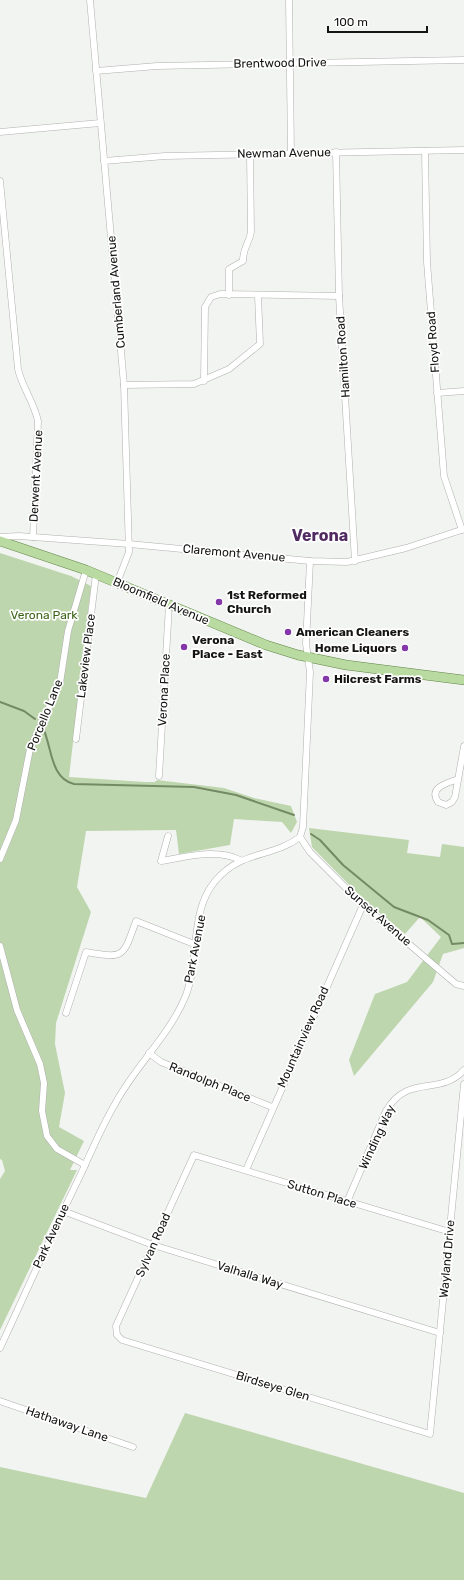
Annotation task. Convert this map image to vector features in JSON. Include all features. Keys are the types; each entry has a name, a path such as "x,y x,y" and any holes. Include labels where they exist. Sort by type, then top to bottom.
{"main road":[{"name":"Bloomfield Avenue","path":"0,541 86,570 266,645 308,658 346,665 464,680"}],"street":[{"name":"Cumberland Avenue","path":"90,0 124,385 129,552 117,583"},
{"path":"288,0 291,153"},
{"name":"Brentwood Drive","path":"96,70 157,66 464,60"},
{"path":"0,132 100,123"},
{"name":"Newman Avenue","path":"104,161 165,156 464,150"},
{"name":"Floyd Road","path":"425,151 427,262 444,476 463,530"},
{"name":"Hamilton Road","path":"336,152 339,296 355,561"},
{"path":"229,295 230,269 243,261 243,248 250,240 250,154"},
{"name":"Derwent Avenue","path":"0,181 17,363 21,380 35,406 39,425 33,537"},
{"path":"204,381 205,304 213,295 339,296"},
{"path":"124,385 194,384 204,381 233,366 260,344 258,296"},
{"path":"437,393 464,391"},
{"name":"Claremont Avenue","path":"0,537 33,537 129,544 310,561 355,561 406,548 463,530"},
{"path":"300,837 302,827 309,701 310,672 306,644 310,561"},
{"name":"Porcello Lane","path":"0,859 16,820 30,749 40,725 56,695 60,683 68,631 86,570"},
{"name":"Lakeview Place","path":"76,738 96,574"},
{"name":"Verona Place","path":"159,776 169,605"},
{"path":"458,779 437,789 435,794 438,802 446,805 452,802 455,797 464,746"},
{"path":"168,836 161,861 208,854 226,855 240,860"},
{"name":"Park Avenue","path":"0,1348 115,1103 172,1020 186,995 199,920 208,892 223,872 240,860 260,853 277,850 290,845 300,837"},
{"name":"Sunset Avenue","path":"300,837 310,852 362,905 456,984 464,986"},
{"name":"Mountainview Road","path":"246,1170 272,1107 362,905"},
{"path":"66,1013 86,952 112,956 123,951 128,944 136,921 194,944"},
{"path":"0,946 17,1010 40,1064 44,1083 42,1111 47,1136 58,1149 85,1165"},
{"name":"Randolph Place","path":"149,1053 162,1062 272,1107"},
{"name":"Winding Way","path":"347,1202 386,1111 395,1098 416,1087 447,1082 464,1070"},
{"name":"Wayland Drive","path":"430,1434 464,1084"},
{"name":"Sutton Place","path":"194,1155 450,1232"},
{"name":"Sylvan Road","path":"117,1335 116,1326 194,1155"},
{"name":"Valhalla Way","path":"63,1211 153,1246 440,1333"},
{"name":"Birdseye Glen","path":"117,1335 122,1340 430,1434"},
{"name":"Hathaway Lane","path":"0,1401 133,1447"}],"green space":[{"name":"Verona Park","path":"0,553 71,576 91,586 69,777 145,782 155,782 157,780 224,788 254,798 291,806 297,822 291,833 282,822 234,819 230,845 179,854 176,830 86,831 77,887 91,912 56,1023 55,1044 65,1093 59,1127 84,1141 70,1170 77,1170 0,1330 0,1179 5,1171 2,1160 0,1159"},
{"path":"309,828 409,840 407,853 440,857 442,844 464,847 464,948 443,954 433,982 354,1076 349,1060 375,994 407,982 441,937 420,917 405,934 363,899 312,847"},
{"path":"185,1413 464,1493 464,1580 0,1580 0,1467 146,1498"}],"waterway":[{"path":"0,702 24,711 35,719"},
{"path":"43,728 56,769 66,781 74,784 194,787 236,795 294,815"},
{"path":"311,834 320,840 343,865 394,907 428,920 449,935 452,944 464,943"}],"place":[{"name":"1st Reformed Church","path":"219,602"},
{"name":"American Cleaners","path":"288,632"},
{"name":"Verona Place - East","path":"184,647"},
{"name":"Home Liquors","path":"405,648"},
{"name":"Hilcrest Farms","path":"326,679"}],"district":[{"name":"Verona","path":"320,535"}]}
